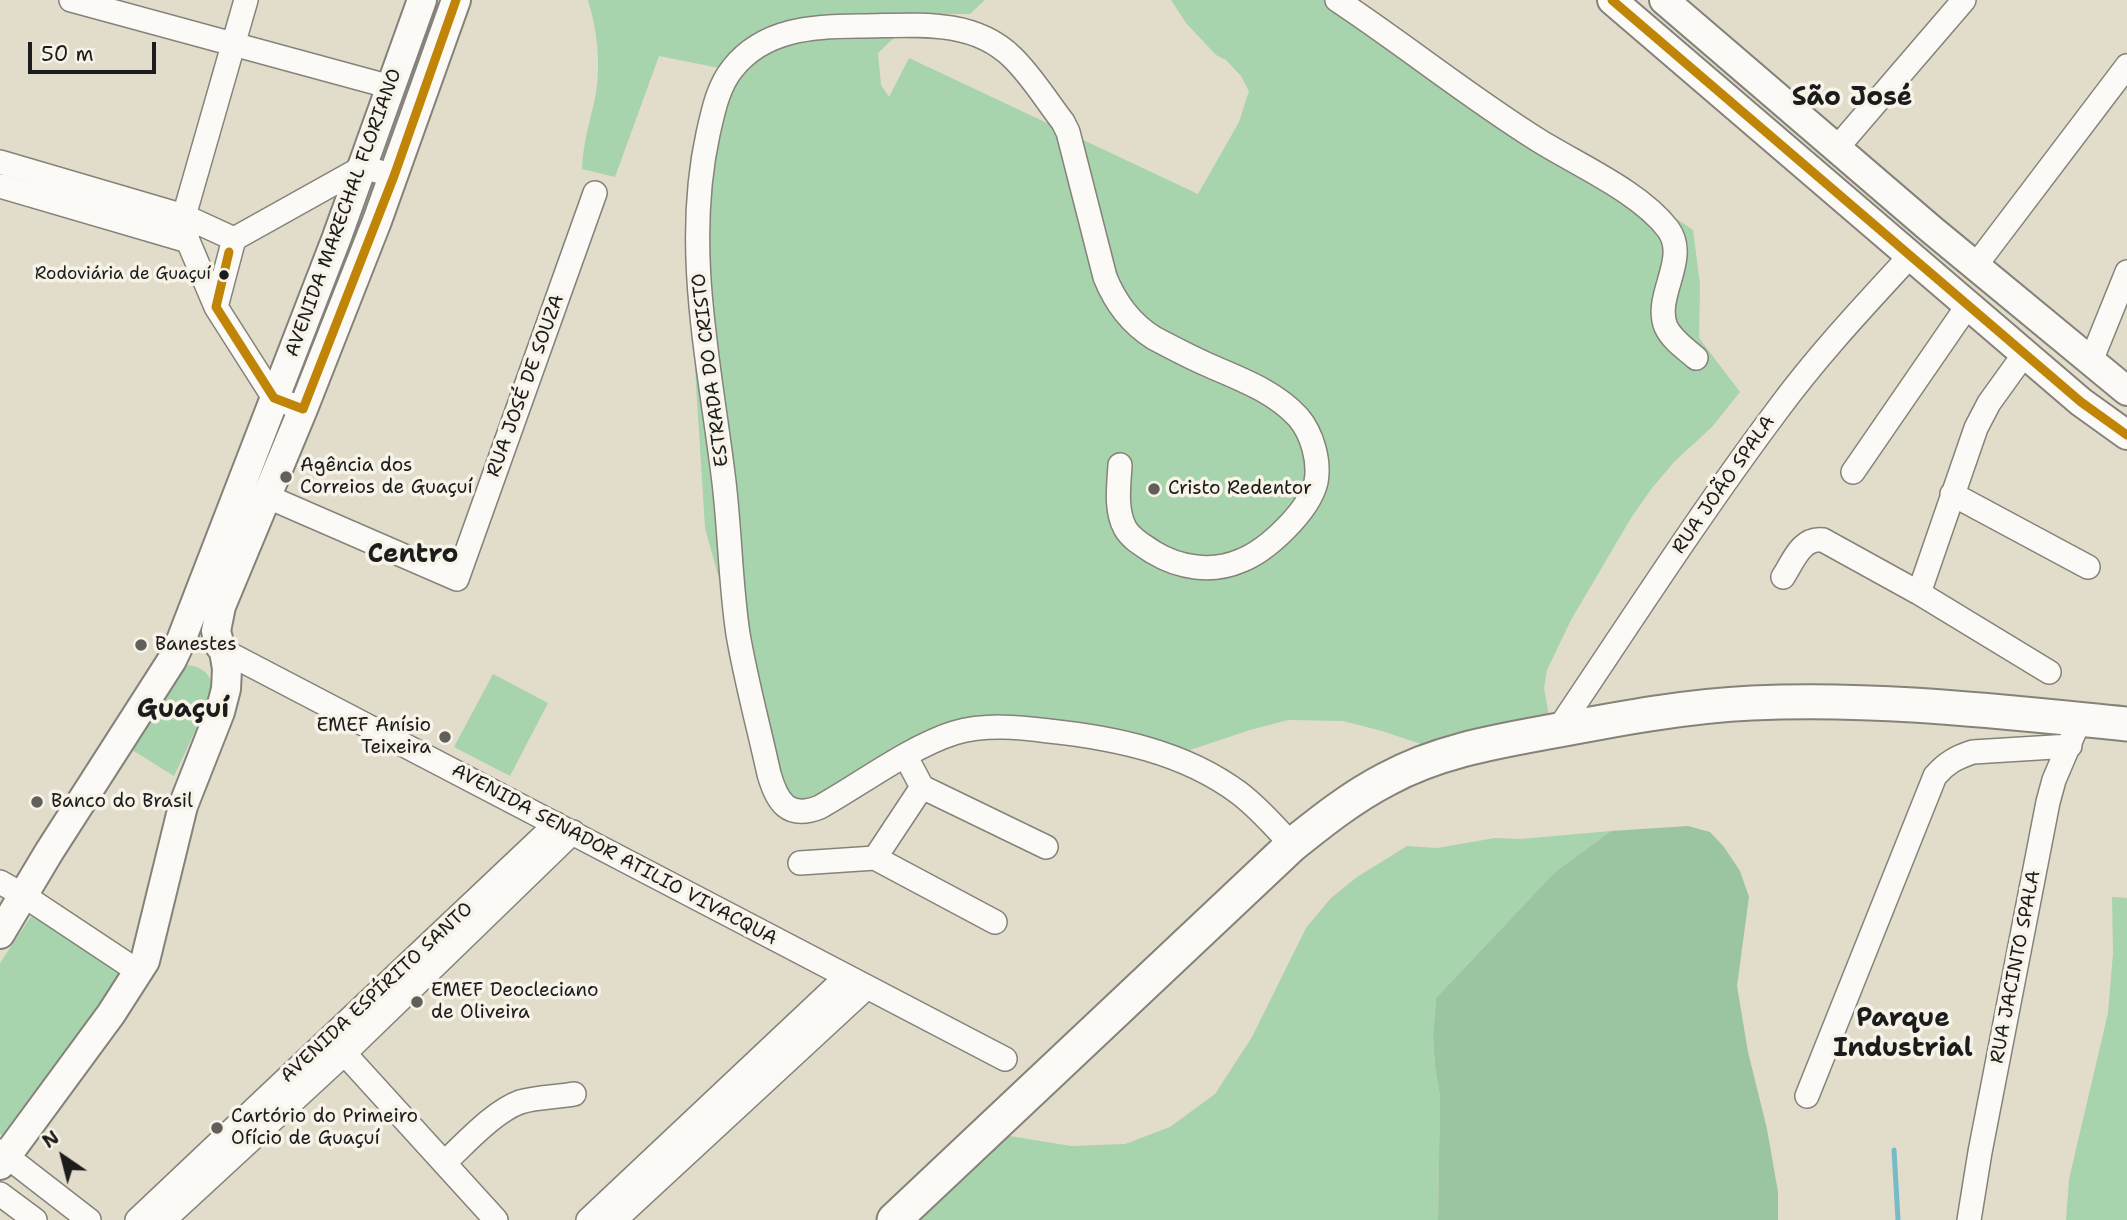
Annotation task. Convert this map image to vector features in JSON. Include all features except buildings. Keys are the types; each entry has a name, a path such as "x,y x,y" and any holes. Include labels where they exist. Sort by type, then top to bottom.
{"highway":[{"path":"894,1220 1292,845 1387,778 1481,744 1655,712 1752,702 1854,702 1960,708 2075,733 2127,724"}],"main road":[{"name":"AVENIDA MARECHAL FLORIANO","path":"8,905 172,660 363,167 422,0"},
{"name":"AVENIDA MARECHAL FLORIANO","path":"2,1157 139,972 148,951 183,806 226,690 228,669 216,631 221,606 303,409 394,176 456,0"},
{"path":"1612,0 2081,402 2127,435"},
{"path":"1664,0 1902,205 2127,391"},
{"path":"1878,228 1894,222 1902,205"},
{"path":"172,660 196,653 224,651"}],"street":[{"path":"71,0 391,87"},
{"path":"246,0 184,216 188,241 216,307 274,398 303,409"},
{"path":"1337,0 1536,139 1612,183 1661,220 1675,244 1664,319 1672,336 1696,358"},
{"path":"1836,149 1964,0"},
{"name":"ESTRADA DO CRISTO","path":"1120,465 1118,499 1125,528 1134,539 1158,555 1193,568 1222,566 1241,561 1259,551 1297,516 1315,484 1317,471 1309,437 1299,419 1279,400 1154,338 1127,316 1112,296 1068,132 1013,58 1000,47 976,34 946,26 835,26 805,28 782,34 747,54 733,68 722,86 712,114 698,193 697,247 704,344 723,475 738,634 774,792 782,804 794,811 807,813 906,757 953,734 978,727 1028,729 1104,737 1146,748 1196,768 1223,782 1253,804 1292,845"},
{"path":"1976,265 2127,66"},
{"path":"0,162 184,216 234,239"},
{"path":"216,307 234,239 363,167 394,176"},
{"path":"0,186 188,241"},
{"name":"RUA JOSÉ DE SOUZA","path":"266,496 457,579 595,193"},
{"name":"RUA JOÃO SPALA","path":"1557,730 1726,480 1777,410 1837,335 1911,255"},
{"path":"2091,361 2127,272"},
{"path":"1853,472 1969,305"},
{"path":"1919,593 1982,413 2025,353"},
{"path":"1952,494 2088,567"},
{"path":"1783,578 1806,542 1816,539 1829,542 2049,672"},
{"name":"AVENIDA SENADOR ATILIO VIVACQUA","path":"224,651 1005,1059"},
{"path":"1807,1096 1936,776 1942,767 1973,752 2075,733"},
{"name":"RUA JACINTO SPALA","path":"1969,1220 2048,802 2054,780 2075,733"},
{"path":"906,757 922,787 1046,847"},
{"path":"875,858 922,787"},
{"name":"AVENIDA ESPÍRITO SANTO","path":"164,1220 338,1046 564,828"},
{"path":"800,863 875,858 995,922"},
{"path":"8,905 139,972"},
{"path":"588,1220 856,982"},
{"path":"615,1220 856,982"},
{"path":"338,1046 496,1220"},
{"name":"AVENIDA ESPÍRITO SANTO","path":"137,1220 338,1046"},
{"path":"444,1163 510,1107 522,1102 574,1094"},
{"path":"2,1157 89,1220"},
{"path":"0,1194 35,1220"}],"green space":[{"path":"588,0 985,0 970,14 939,15 918,20 878,53 881,85 889,97 909,58 1198,194 1239,122 1249,91 1241,76 1226,60 1216,55 1186,23 1171,0 1336,0 1577,152 1693,230 1700,284 1699,338 1740,392 1712,427 1675,461 1631,518 1571,620 1547,670 1544,688 1549,716 1427,746 1343,721 1288,720 1187,751 1046,723 917,752 858,788 783,809 705,528 686,224 729,70 659,56 615,177 582,169 598,69 596,34"},
{"path":"185,665 205,672 214,691 174,776 129,748 176,669"},
{"path":"493,674 548,703 510,776 454,747"},
{"path":"1688,826 1710,832 1724,847 1740,871 1749,897 1737,986 1748,1052 1767,1129 1778,1192 1778,1220 1438,1220 1440,1096 1433,1037 1436,998 1555,872 1611,831"},
{"path":"1611,831 1555,872 1436,998 1433,1037 1440,1096 1438,1220 908,1220 997,1134 1071,1146 1125,1144 1170,1127 1215,1094 1252,1037 1306,928 1331,898 1357,877 1407,846 1437,848 1495,838 1520,839"},
{"path":"2112,897 2127,898 2127,1220 2066,1220 2069,1179 2108,1013 2113,953"},
{"path":"32,915 119,974 9,1140 0,1134 0,963"}],"waterway":[{"path":"1894,1150 1898,1220"}],"transit line":[{"path":"229,252 216,307 274,398 303,409 394,176 456,0"},
{"path":"1612,0 2081,402 2127,435"}],"place":[{"name":"Rodoviária de Guaçuí","path":"224,275"},
{"name":"Agência dos Correios de Guaçuí","path":"286,477"},
{"name":"Cristo Redentor","path":"1154,489"},
{"name":"Banestes","path":"141,645"},
{"name":"EMEF Anísio Teixeira","path":"445,737"},
{"name":"Banco do Brasil","path":"37,802"},
{"name":"EMEF Deocleciano de Oliveira","path":"417,1002"},
{"name":"Cartório do Primeiro Ofício de Guaçuí","path":"217,1128"}],"district":[{"name":"São José","path":"1852,98"},
{"name":"Centro","path":"413,555"},
{"name":"Guaçuí","path":"183,710"},
{"name":"Parque Industrial","path":"1903,1034"}]}
